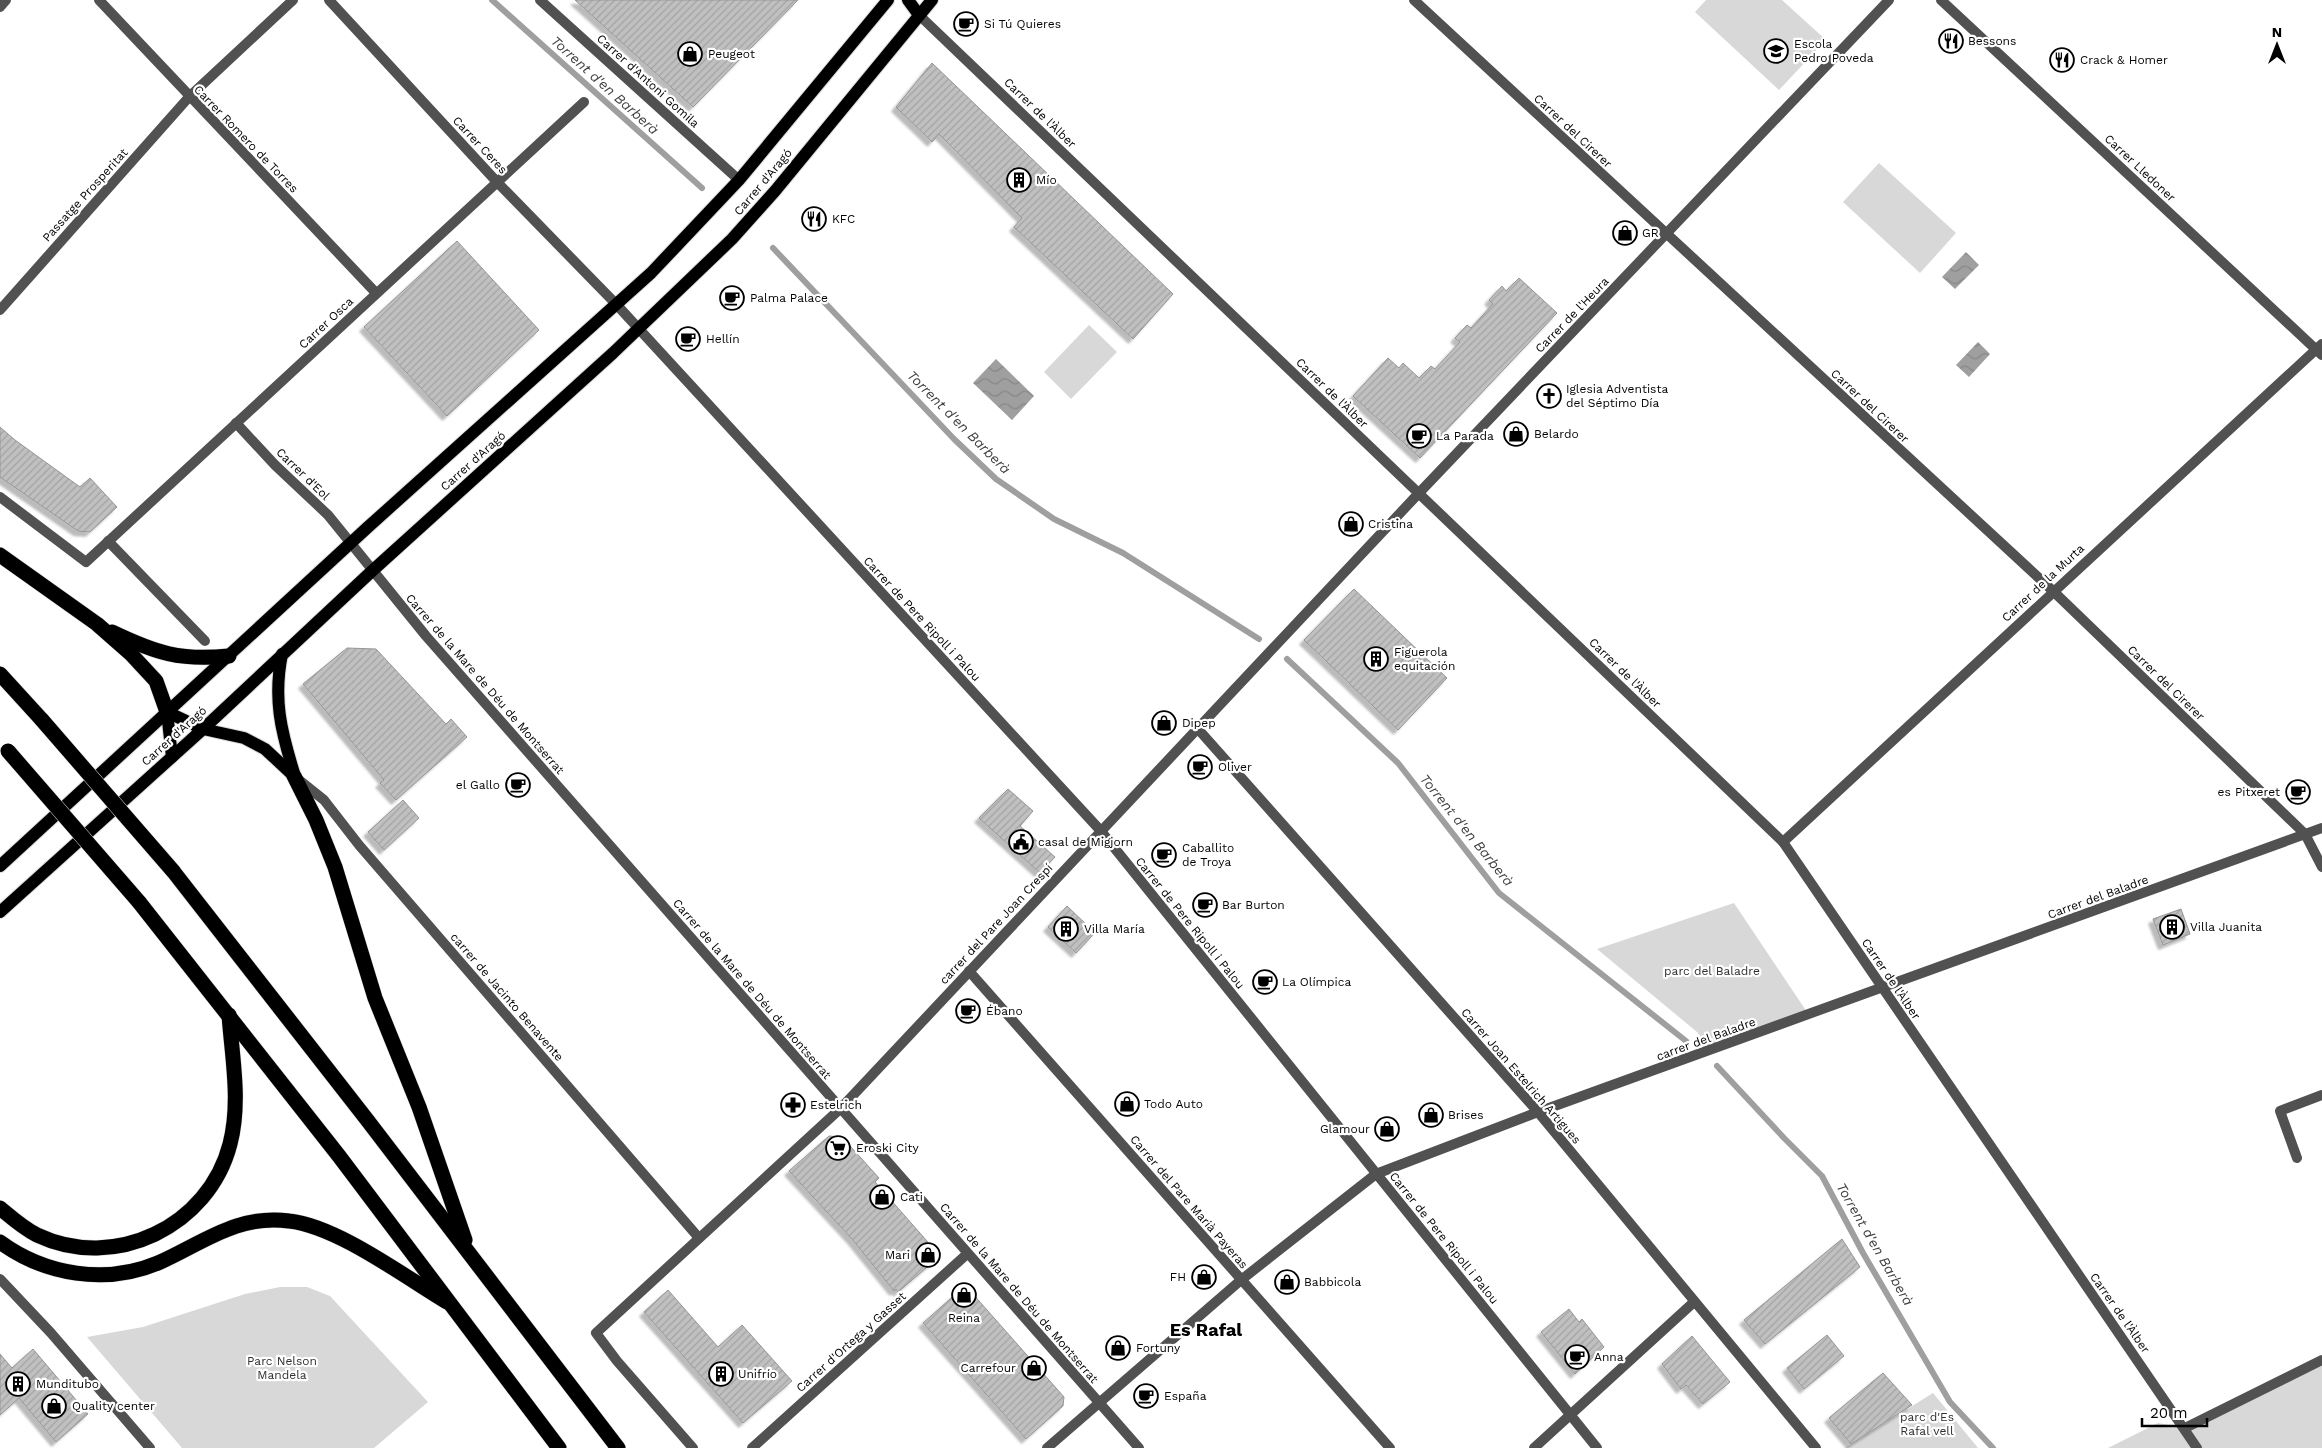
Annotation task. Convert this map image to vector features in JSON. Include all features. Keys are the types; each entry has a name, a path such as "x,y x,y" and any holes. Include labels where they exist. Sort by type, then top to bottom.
{"highway":[{"path":"0,554 98,624 147,670 156,681 168,712"},
{"path":"98,624 129,640 181,657 229,656"},
{"path":"0,674 173,871 470,1253 618,1448"},
{"path":"4,746 139,902 229,1015 452,1306 558,1448"},
{"path":"294,776 316,820 335,867 375,998 419,1107 470,1253"},
{"path":"0,1208 17,1223 38,1235 62,1243 84,1247 108,1248 132,1244 156,1234 183,1216 210,1188 222,1166 230,1144 235,1122 235,1096 229,1015"},
{"path":"0,1242 43,1266 76,1273 101,1275 142,1269 221,1230 240,1224 263,1220 290,1220 333,1234 452,1306"}],"main road":[{"name":"Carrer d'Aragó","path":"0,866 350,543 651,273 739,180 888,0"},
{"path":"908,0 919,15"},
{"name":"Carrer d'Aragó","path":"0,912 203,729 372,571 639,329 732,239 770,197 932,0"},
{"path":"282,654 278,676 278,711 294,776"},
{"path":"168,712 203,729 244,738 266,749 294,776"},
{"path":"168,712 172,756"}],"street":[{"path":"0,7 6,0"},
{"name":"Carrer Romero de Torres","path":"99,0 376,293"},
{"name":"Passatge Prosperitat","path":"0,310 189,97 293,0"},
{"name":"Carrer Ceres","path":"329,0 497,182 616,304"},
{"name":"Carrer d'Antoni Gomila","path":"540,0 739,180"},
{"name":"Carrer del Cirerer","path":"1414,0 2052,591 2305,834 2322,867"},
{"name":"Carrer de l'Heura","path":"1274,648 1419,493 1889,0"},
{"name":"Carrer Lledoner","path":"1942,0 2320,349"},
{"name":"Carrer de l'Àlber","path":"919,15 1783,842 2197,1448"},
{"name":"Carrer Osca","path":"0,497 86,562 584,102"},
{"name":"Carrer de Pere Ripoll i Palou","path":"616,304 1100,830 1596,1448"},
{"name":"Carrer de la Murta","path":"1783,842 2052,591 2320,349"},
{"name":"Carrer d'Eol","path":"236,423 275,465 328,516 350,543"},
{"path":"108,541 205,642"},
{"name":"Carrer de la Mare de Déu de Montserrat","path":"350,543 426,636 1139,1448"},
{"name":"carrer del Pare Joan Crespí","path":"841,1108 1100,830 1274,648"},
{"name":"Carrer Joan Estelrich Artigues","path":"1198,729 1538,1112 1816,1448"},
{"name":"carrer de Jacinto Benavente","path":"294,776 324,800 365,853 699,1238"},
{"name":"Carrer del Baladre","path":"1882,988 2322,828"},
{"name":"Carrer del Pare Marià Payeras","path":"969,971 1390,1448"},
{"name":"carrer del Baladre","path":"1046,1448 1241,1280 1376,1174 1538,1112 1882,988"},
{"path":"2297,1158 2280,1110 2322,1094"},
{"path":"693,1448 617,1361 596,1333 841,1108"},
{"name":"Carrer d'Ortega y Gasset","path":"752,1448 967,1254"},
{"path":"0,1279 51,1333 150,1448"},
{"path":"1534,1448 1694,1302"},
{"path":"2184,1428 2322,1360"}],"green space":[{"name":"Escola Pedro Poveda","path":"1706,0 1782,0 1826,40 1779,90 1695,12"},
{"path":"1879,163 1956,233 1920,273 1843,202"},
{"path":"1089,325 1117,352 1071,399 1044,372"},
{"name":"parc del Baladre","path":"1734,903 1809,1015 1712,1050 1697,1032 1597,949"},
{"name":"Parc Nelson Mandela","path":"280,1287 307,1287 330,1296 428,1402 374,1448 182,1448 87,1337 143,1327 245,1294"},
{"path":"2322,1360 2322,1448 2108,1448 2158,1423 2185,1428"},
{"name":"parc d'Es Rafal vell","path":"1933,1393 1978,1448 1845,1448"}],"water":[{"path":"1966,252 1979,265 1955,289 1942,277"},
{"path":"1978,342 1990,354 1969,377 1956,365"},
{"path":"996,359 1034,396 1012,420 973,383"}],"building":[{"name":"Peugeot","path":"575,0 798,0 693,107"},
{"name":"Mío","path":"932,63 1173,294 1133,339 1014,227 1022,218 939,134 932,142 896,107"},
{"path":"457,241 539,330 447,416 364,327"},
{"path":"1519,278 1557,313 1420,458 1353,396 1388,358 1399,368 1403,363 1419,378 1431,366 1435,369 1460,342 1455,338 1467,325 1471,328 1493,304 1489,300 1502,286 1506,291"},
{"path":"0,427 80,487 90,478 117,507 90,532 78,531 0,477"},
{"name":"Figuerola equitación","path":"1354,589 1447,678 1398,730 1304,640"},
{"path":"347,648 376,649 446,724 451,719 467,737 396,800 380,783 384,780 303,684"},
{"name":"casal de Migjorn","path":"1008,789 1033,811 1020,826 1055,857 1040,873 979,818"},
{"path":"403,800 419,818 384,850 368,832"},
{"name":"Villa María","path":"1067,906 1089,927 1087,929 1093,935 1076,953 1048,927"},
{"name":"Villa Juanita","path":"2181,909 2190,934 2163,945 2153,919"},
{"path":"829,1136 842,1137 879,1178 875,1182 934,1249 933,1262 898,1292 896,1289 894,1291 852,1239 789,1171"},
{"path":"1842,1239 1860,1267 1765,1344 1744,1320"},
{"name":"Unifrío","path":"668,1290 718,1347 742,1325 792,1381 743,1423 644,1312"},
{"path":"958,1292 972,1293 1064,1397 1063,1406 1026,1439 923,1323"},
{"path":"1569,1309 1579,1322 1582,1319 1604,1347 1575,1374 1541,1332"},
{"path":"1827,1335 1844,1356 1804,1389 1787,1368"},
{"path":"1692,1336 1730,1382 1703,1404 1686,1385 1681,1389 1662,1364"},
{"path":"33,1349 88,1414 56,1442 19,1398 0,1415 0,1354 12,1368"},
{"path":"1883,1373 1912,1405 1851,1444 1829,1418"}],"waterway":[{"name":"Torrent d'en Barberà","path":"492,0 702,188"},
{"name":"Torrent d'en Barberà","path":"773,248 954,439 996,479 1054,519 1123,553 1259,639"},
{"name":"Torrent d'en Barberà","path":"1287,659 1398,763 1499,893 1686,1041"},
{"name":"Torrent d'en Barberà","path":"1717,1066 1822,1176 1863,1253 1950,1402 1993,1448"}],"place":[{"name":"Si Tú Quieres","path":"966,24"},
{"name":"Bessons","path":"1951,41"},
{"name":"Escola Pedro Poveda","path":"1776,51"},
{"name":"Peugeot","path":"690,54"},
{"name":"Crack & Homer","path":"2062,60"},
{"name":"Mío","path":"1019,180"},
{"name":"KFC","path":"814,219"},
{"name":"GR","path":"1625,233"},
{"name":"Palma Palace","path":"732,298"},
{"name":"Hellín","path":"688,339"},
{"name":"Iglesia Adventista del Séptimo Día","path":"1549,396"},
{"name":"Belardo","path":"1516,434"},
{"name":"La Parada","path":"1419,436"},
{"name":"Cristina","path":"1351,524"},
{"name":"Figuerola equitación","path":"1376,659"},
{"name":"Dipep","path":"1164,723"},
{"name":"Oliver","path":"1200,767"},
{"name":"el Gallo","path":"518,785"},
{"name":"es Pitxeret","path":"2298,792"},
{"name":"casal de Migjorn","path":"1021,842"},
{"name":"Caballito de Troya","path":"1164,855"},
{"name":"Bar Burton","path":"1205,905"},
{"name":"Villa Juanita","path":"2172,927"},
{"name":"Villa María","path":"1066,929"},
{"name":"La Olímpica","path":"1265,982"},
{"name":"Ébano","path":"968,1011"},
{"name":"Todo Auto","path":"1127,1104"},
{"name":"Estelrich","path":"793,1105"},
{"name":"Brises","path":"1431,1115"},
{"name":"Glamour","path":"1387,1129"},
{"name":"Eroski City","path":"838,1148"},
{"name":"Cati","path":"882,1197"},
{"name":"Mari","path":"928,1255"},
{"name":"FH","path":"1204,1277"},
{"name":"Babbicola","path":"1287,1282"},
{"name":"Reina","path":"964,1295"},
{"name":"Fortuny","path":"1118,1348"},
{"name":"Anna","path":"1577,1357"},
{"name":"Carrefour","path":"1034,1368"},
{"name":"Unifrío","path":"721,1374"},
{"name":"Munditubo","path":"18,1384"},
{"name":"España","path":"1146,1396"},
{"name":"Quality center","path":"54,1406"}],"district":[{"name":"Es Rafal","path":"1206,1329"}]}
